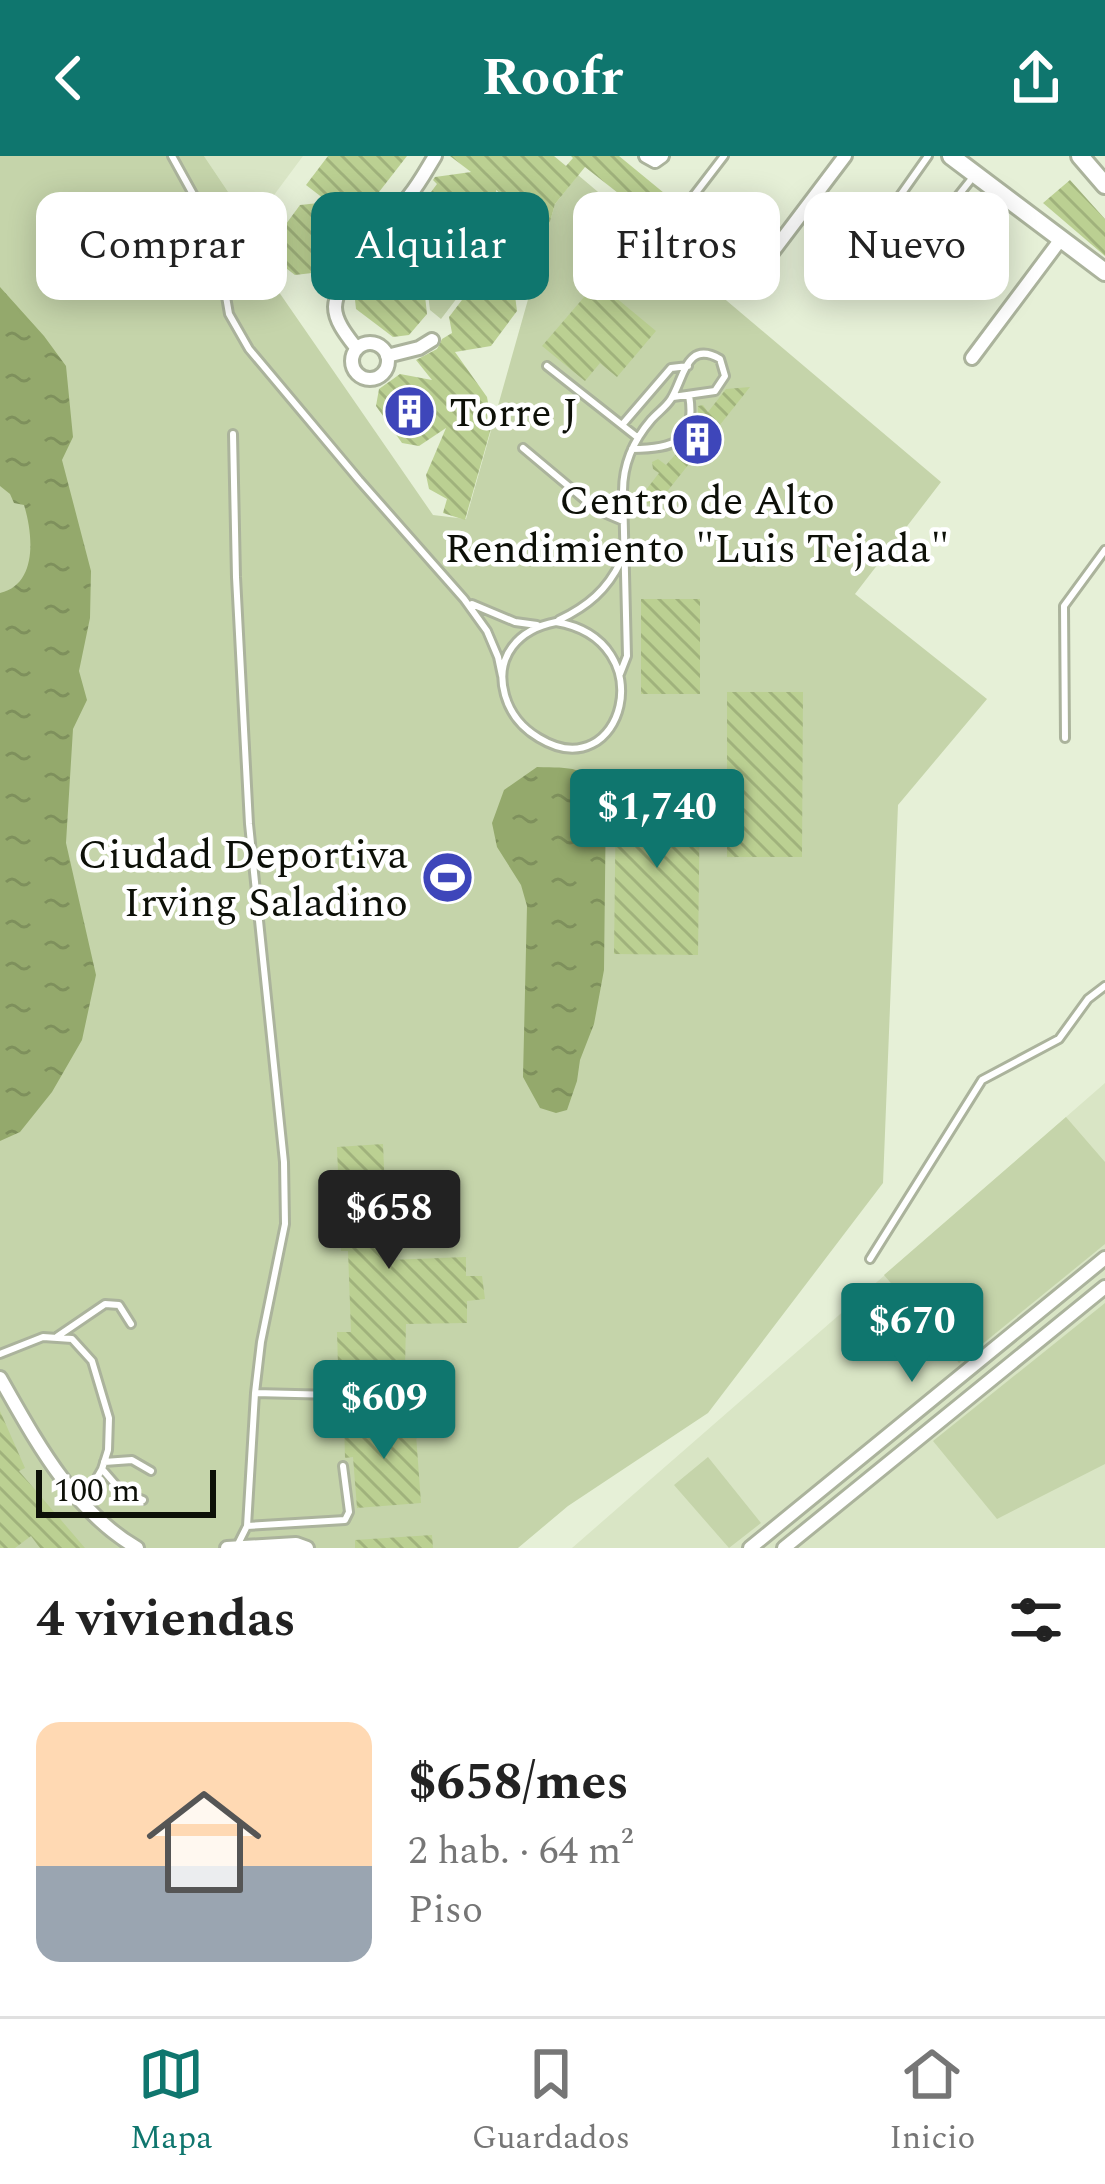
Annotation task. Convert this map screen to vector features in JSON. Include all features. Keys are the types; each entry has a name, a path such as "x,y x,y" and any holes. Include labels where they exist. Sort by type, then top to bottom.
{"main road":[{"path":"951,156 1105,272"},
{"path":"1080,156 1105,185"}],"street":[{"path":"412,192 435,156"},
{"path":"646,156 655,161 662,156"},
{"path":"780,242 845,156"},
{"path":"971,358 1061,239"},
{"path":"336,300 335,315 357,349"},
{"path":"378,345 387,356 379,377 367,379 354,370 357,349 378,345"},
{"path":"387,356 425,347"},
{"path":"750,1548 1105,1258"},
{"path":"784,1548 1105,1287"},
{"path":"0,1378 48,1461 107,1527 136,1548"},
{"path":"232,1547 296,1544 308,1548"}],"lane":[{"path":"172,156 205,214 219,256 229,314 249,349 464,598 487,631 509,706 518,720 536,736 565,747 600,740 610,730 622,692 620,674 614,658 588,632 556,622 515,622 464,598"},
{"path":"696,192 724,156"},
{"path":"928,156 872,238 900,260 908,259 975,174"},
{"path":"620,674 627,656 623,473 637,437 674,397 676,384 694,355 702,352 720,359 725,376 715,391 674,397"},
{"path":"547,366 637,437"},
{"path":"622,425 671,368 688,366"},
{"path":"632,449 661,448 686,435 692,413 689,395"},
{"path":"232,434 249,824 279,1112 285,1224 255,1393 247,1526 232,1547"},
{"path":"523,448 597,510 623,521"},
{"path":"1065,738 1064,606 1105,550"},
{"path":"556,622 605,589 623,557"},
{"path":"502,676 511,647 537,625"},
{"path":"870,1258 982,1080 1059,1039 1088,999 1105,986"},
{"path":"55,1338 105,1304 119,1305 131,1324"},
{"path":"0,1354 43,1337 72,1339 92,1360 109,1418 108,1450 82,1502"},
{"path":"255,1393 416,1397"},
{"path":"103,1465 132,1460 151,1471"},
{"path":"103,1465 121,1491 143,1500"},
{"path":"247,1526 345,1520 349,1512 343,1466"}],"shaded area":[{"name":"Ciudad Deportiva Irving Saladino","path":"0,156 204,156 228,192 36,192 36,300 284,300 433,515 466,519 528,300 549,300 549,225 555,204 578,175 598,192 573,192 573,300 726,300 941,482 855,594 987,699 898,805 883,1183 708,1413 568,1506 518,1548 0,1548"},
{"path":"204,156 303,156 276,192 228,192"},
{"path":"429,300 456,300 441,319 430,310"},
{"path":"1105,1083 1105,1548 572,1548 1066,1117"},
{"path":"1066,1117 1105,1162 1105,1244 959,1363 884,1275"},
{"path":"1105,1303 1105,1464 997,1519 933,1441"},
{"path":"708,1457 761,1523 729,1548 674,1485"}],"water":[{"path":"0,287 66,366 73,437 62,460 91,571 90,618 79,671 87,700 73,729 66,843 96,975 82,1040 52,1092 20,1132 0,1141 0,593 21,580 30,543 24,505 14,503 0,486"},
{"path":"537,767 576,770 606,795 604,970 577,1081 567,1110 556,1113 540,1108 523,1077 527,906 521,885 497,847 492,823 504,790"}],"building":[{"path":"328,156 407,156 379,192 315,192 306,185"},
{"path":"450,156 554,156 566,166 571,156 619,156 663,192 617,192 585,167 555,204 549,225 549,192 431,192 437,184 435,177 471,172"},
{"path":"1070,180 1105,219 1105,256 1043,203"},
{"path":"311,204 311,273 295,275 287,269 287,223 300,205"},
{"path":"355,300 425,300 427,314 409,335 393,337 356,309"},
{"path":"462,300 516,300 517,311 491,346 455,352 487,397 492,425 465,520 443,513 447,499 429,489 426,475 446,428 419,446 402,443 376,406 379,389 400,374 432,380 416,360 437,349 452,333 449,317"},
{"path":"582,300 619,300 656,331 617,377 600,363 585,381 542,346"},
{"name":"Centro de Alto Rendimiento \"Luis Tejada\"","path":"750,387 658,503 635,504 659,473 652,462 658,459 666,465 691,437 701,421 698,406 708,412 726,389"},
{"path":"641,599 700,599 700,694 641,694"},
{"path":"727,692 803,692 802,857 727,857"},
{"path":"616,788 700,789 698,955 614,954"},
{"path":"383,1144 388,1260 466,1257 466,1276 482,1276 485,1299 467,1301 467,1323 406,1324 405,1367 338,1366 337,1332 351,1332 348,1251 341,1251 337,1147"},
{"path":"0,1411 25,1468 19,1471 85,1548 40,1548 31,1536 15,1548 0,1548"},
{"path":"415,1421 421,1503 357,1508 353,1457 345,1458 344,1422"},
{"path":"432,1535 433,1548 355,1548 355,1540"}],"place":[{"name":"Torre J","path":"410,411"},
{"name":"Centro de Alto Rendimiento \"Luis Tejada\"","path":"697,440"},
{"name":"Ciudad Deportiva Irving Saladino","path":"447,877"}]}
